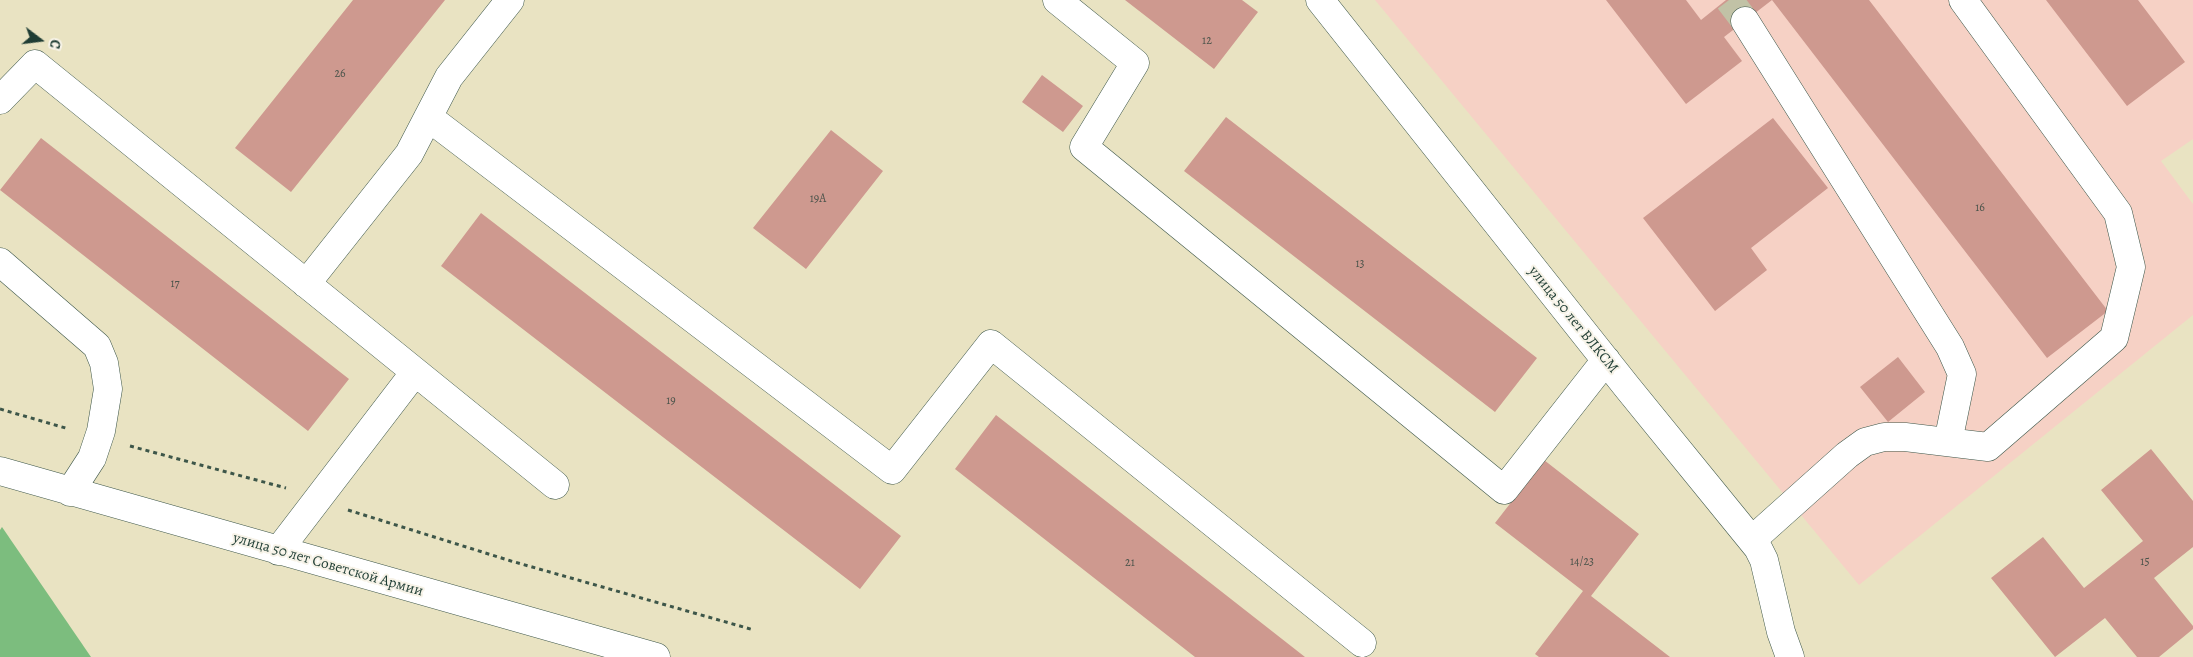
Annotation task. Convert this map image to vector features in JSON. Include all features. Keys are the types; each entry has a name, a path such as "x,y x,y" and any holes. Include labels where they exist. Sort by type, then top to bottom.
{"street":[{"path":"306,284 409,154 448,78 510,0"},
{"path":"1057,0 1135,63 1084,147 1504,490 1606,360"},
{"name":"улица 50 лет ВЛКСМ","path":"1320,0 1606,360 1752,540 1764,560 1781,632 1790,657"},
{"path":"1752,540 1847,455 1865,442 1884,437 1988,447 2114,338 2131,267 2118,213 1963,0"},
{"path":"1745,21 1950,347 1962,374 1948,442"},
{"path":"0,100 35,64 555,485"},
{"path":"428,117 892,470 991,344 1362,643"},
{"path":"0,262 97,346 104,363 108,388 99,438 92,458 70,492"},
{"path":"278,551 416,372"},
{"name":"улица 50 лет Советской Армии","path":"0,471 656,657"}],"path":[{"path":"0,409 99,438 298,491 408,530 754,630"}],"shaded area":[{"path":"1375,0 2193,0 2193,139 2161,161 2193,204 2193,315 1859,585"}],"green space":[{"path":"2,527 91,657 0,657 0,530"}],"building":[{"path":"353,0 445,0 291,192 235,148"},
{"path":"1125,0 1242,0 1258,12 1214,69"},
{"path":"1606,0 1686,0 1701,20 1726,0 1772,0 1724,37 1742,61 1686,104"},
{"path":"1772,0 1869,0 2108,311 2047,358"},
{"path":"2046,0 2138,0 2185,62 2127,106"},
{"path":"1042,75 1083,106 1063,132 1022,102"},
{"path":"1226,117 1537,358 1495,412 1184,171"},
{"path":"1773,118 1828,188 1751,248 1767,270 1715,311 1643,218"},
{"path":"831,130 883,171 806,269 753,228"},
{"path":"41,138 349,379 308,431 0,190"},
{"path":"481,213 901,536 860,589 441,266"},
{"path":"1898,357 1925,392 1888,422 1860,387"},
{"path":"996,415 1305,657 1195,657 955,469"},
{"path":"2151,449 2193,501 2193,547 2154,578 2193,626 2193,629 2159,657 2137,657 2105,618 2055,657 1991,578 2043,537 2084,588 2143,541 2101,490"},
{"path":"1544,460 1639,534 1591,596 1670,657 1539,657 1535,654 1583,591 1495,523"}],"tunnel":[{"path":"1729,0 1745,21"}]}
